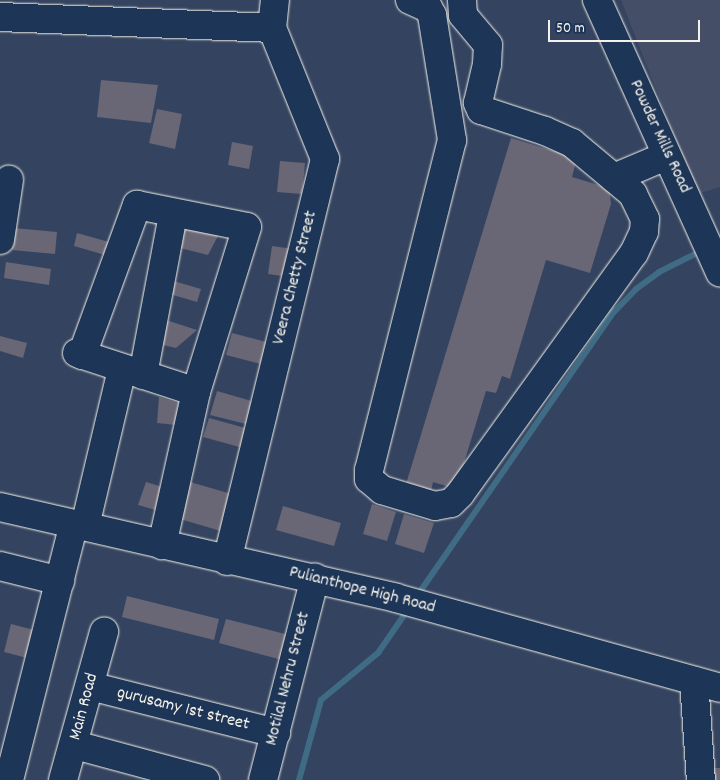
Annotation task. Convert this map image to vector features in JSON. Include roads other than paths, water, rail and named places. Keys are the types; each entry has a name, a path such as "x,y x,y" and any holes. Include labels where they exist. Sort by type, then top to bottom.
{"street":[{"name":"Veera Chetty Street","path":"227,561 324,159 272,28 275,0"},
{"path":"410,0 428,8 432,15 452,140 371,460 369,479 376,486 436,506 451,504 460,494 641,242 645,220 641,207 633,194 562,138 481,110 478,103 487,64 488,45 463,15 462,0"},
{"name":"Powder Mills Road","path":"597,0 666,156 699,222 719,271"},
{"path":"0,18 272,28"},
{"path":"614,178 666,156"},
{"path":"0,240 9,180"},
{"path":"162,545 196,392 247,226 173,214 137,205 80,354 196,392"},
{"path":"9,780 9,744 60,581 133,372 173,214"},
{"name":"Pulianthope High Road","path":"0,507 227,561 315,578 396,598 720,688"},
{"path":"0,566 60,581"},
{"name":"Motilal Nehru Street","path":"263,780 315,578"},
{"name":"Main Road","path":"63,780 75,745 104,632"},
{"path":"694,681 701,780"},
{"name":"gurusamy 1st street","path":"90,686 276,733"},
{"path":"75,745 205,780"}],"waterway":[{"path":"417,596 614,312 636,289 659,272 703,250"},
{"path":"299,780 321,700 378,653 409,608"}]}
